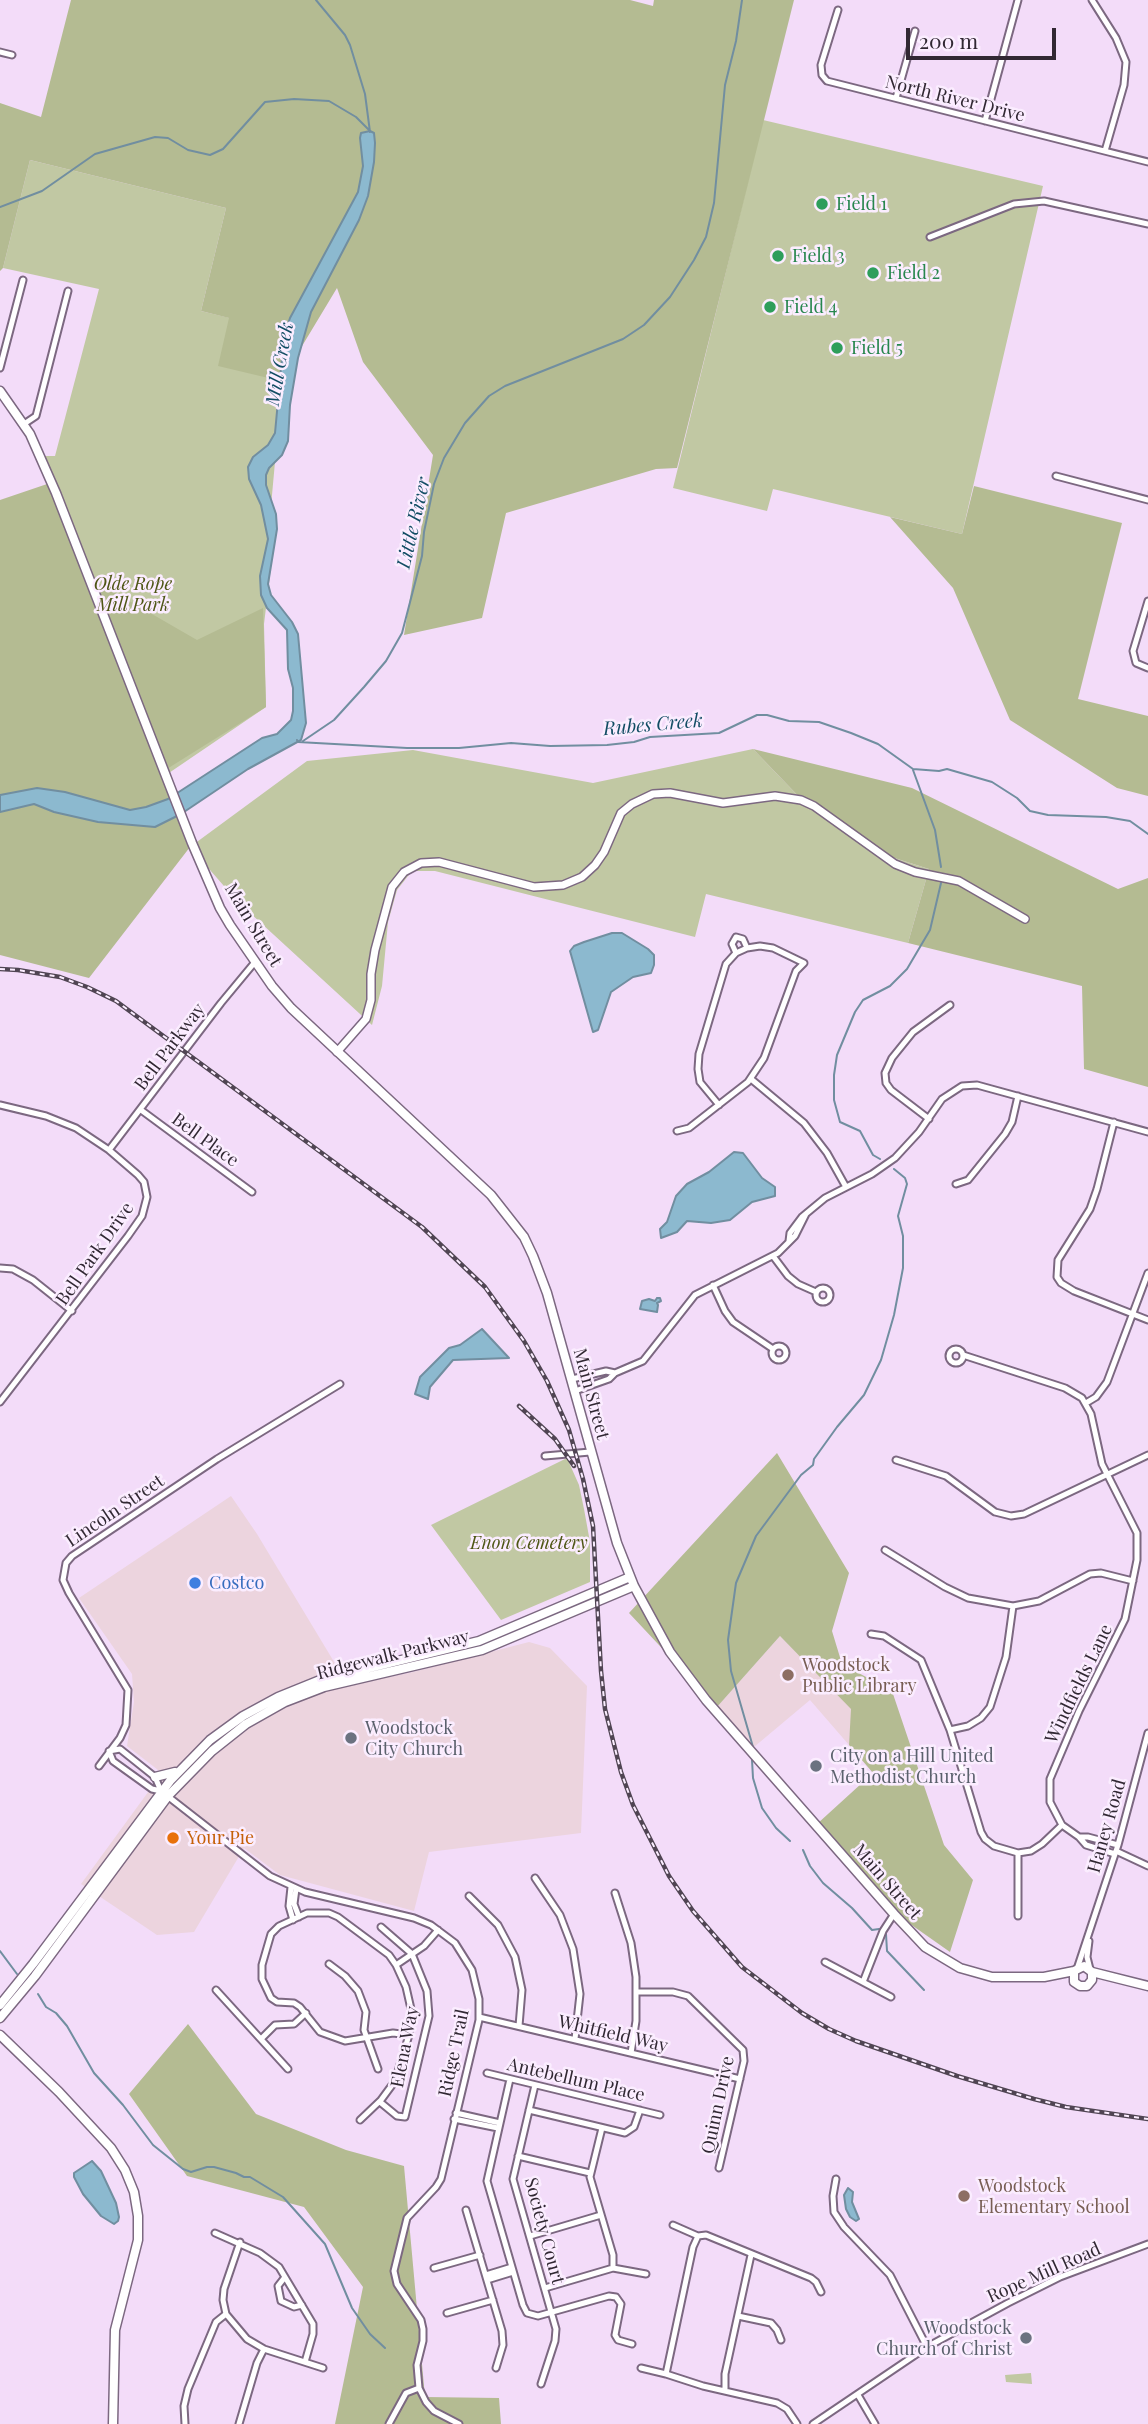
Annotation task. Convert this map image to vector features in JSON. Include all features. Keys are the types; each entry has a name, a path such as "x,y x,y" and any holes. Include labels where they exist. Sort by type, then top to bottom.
{"main road":[{"name":"Main Street","path":"0,391 24,424 56,493 192,843 220,908 255,962 291,1008 491,1195 510,1217 533,1256 572,1379 617,1544 659,1636 688,1677 925,1947 960,1968 1001,1978 1044,1978 1082,1986 1098,1979 1124,1979"},
{"name":"Ridgewalk Parkway","path":"0,2018 35,1976 178,1771 226,1728 259,1706 297,1689 344,1673 479,1641 630,1577"},
{"name":"Ridgewalk Parkway","path":"0,2005 164,1793 228,1737 264,1712 345,1681 482,1650 634,1586"},
{"path":"155,1777 178,1771"},
{"name":"Main Street","path":"1044,1978 1084,1966 1148,1986"},
{"path":"1075,1983 1073,1977 1076,1970"},
{"path":"1089,1984 1092,1980 1091,1970"},
{"path":"0,2035 59,2092 111,2148 125,2170 134,2192 138,2240 115,2330 113,2424"}],"street":[{"path":"985,121 1018,0"},
{"path":"1092,0 1116,38 1126,62 1124,85 1105,151"},
{"name":"North River Drive","path":"838,10 821,65 825,79 831,82 1148,162"},
{"path":"896,98 915,31"},
{"path":"0,52 12,55"},
{"path":"930,237 1014,204 1045,201 1148,225"},
{"path":"0,368 23,280"},
{"path":"24,424 36,416 68,291"},
{"path":"1056,476 1148,500"},
{"path":"1148,601 1133,651 1136,663 1148,668"},
{"path":"337,1052 366,1019 371,1000 375,950 392,887 404,872 421,863 439,862 534,887 563,885 582,877 595,865 604,852 621,813 642,798 661,792 723,803 775,796 801,800 814,806 895,864 915,872 959,881 1025,919"},
{"path":"736,953 732,944 736,937 743,939 747,948"},
{"path":"677,1131 689,1128 719,1105 751,1079 769,1048 796,971 804,963 773,948 747,948 736,953 726,964 699,1054 698,1069 700,1082 719,1105"},
{"name":"Bell Parkway","path":"109,1150 255,962"},
{"path":"929,1119 891,1090 886,1083 885,1073 892,1058 913,1032 950,1005"},
{"path":"751,1079 804,1123 827,1153 846,1187"},
{"path":"572,1379 606,1371 615,1373 628,1370 643,1361 691,1300 713,1285 773,1256 795,1236 806,1214 825,1198 872,1174 895,1158 929,1119 942,1099 962,1086 977,1085 1148,1132"},
{"path":"956,1184 968,1180 1004,1134 1012,1122 1018,1096"},
{"name":"Bell Park Drive","path":"0,1105 46,1116 76,1128 109,1150 144,1182 147,1202 142,1216 0,1402"},
{"name":"Bell Place","path":"141,1110 252,1192"},
{"path":"1114,1122 1090,1209 1058,1260 1057,1277 1074,1291 1148,1320"},
{"path":"773,1256 788,1276 816,1293"},
{"path":"0,1268 13,1269 33,1280 72,1311"},
{"path":"962,1355 1065,1388 1086,1403 1096,1396 1107,1382 1148,1273"},
{"path":"713,1285 729,1317 773,1349"},
{"path":"575,1391 609,1379 615,1373"},
{"name":"Lincoln Street","path":"99,1766 125,1725 128,1690 63,1580 66,1563 72,1556 218,1459 340,1384"},
{"name":"Windfields Lane","path":"1062,1825 1050,1802 1050,1779 1079,1712 1125,1619 1137,1560 1137,1533 1099,1455 1091,1414 1086,1403"},
{"path":"545,1456 590,1451"},
{"path":"896,1460 946,1476 995,1512 1011,1516 1024,1514 1148,1455"},
{"path":"885,1550 968,1598 1013,1606 1038,1601 1090,1574 1101,1573 1133,1581"},
{"path":"950,1730 968,1726 981,1718 990,1706 1006,1657 1013,1606"},
{"path":"871,1634 884,1636 921,1660 950,1730 981,1832 994,1846 1018,1853 1031,1851 1062,1825 1079,1837 1088,1837 1148,1866"},
{"name":"Haney Road","path":"1076,1970 1116,1850 1148,1733"},
{"path":"109,1751 120,1749 155,1777 164,1793"},
{"name":"Ridge Trail","path":"109,1751 113,1761 152,1789 164,1793 270,1876 294,1888 414,1918 438,1930 460,1950 472,1970 477,1989 479,2017 441,2179 436,2188 407,2218 394,2271 397,2284 421,2320 423,2329 424,2341 417,2365 419,2388"},
{"path":"1018,1853 1018,1916"},
{"path":"535,1878 559,1915 573,1949 580,1994 575,2039"},
{"path":"294,1888 296,1918 279,1926 271,1934 265,1948 262,1979 271,1998 277,2002 294,2003 306,2013 320,2032 332,2038 345,2041 393,2033 409,2035"},
{"path":"615,1893 631,1943 638,1993 631,2053"},
{"path":"470,1896 498,1925 515,1956 522,1990 519,2026"},
{"name":"Elena Way","path":"296,1918 319,1912 338,1917 388,1955 406,1987 411,2009 409,2035 395,2081 380,2102 360,2120"},
{"path":"863,1982 883,1931 894,1914"},
{"name":"Haney Road","path":"1091,1926 1087,1957 1091,1970"},
{"name":"Elena Way","path":"380,2102 397,2116 405,2117 429,2016 427,1992 412,1954 382,1927"},
{"path":"396,1965 429,1942 438,1930"},
{"path":"825,1962 891,1997"},
{"path":"329,1964 358,1990 366,2011 364,2030 378,2069"},
{"path":"216,1990 288,2069"},
{"name":"Quinn Drive","path":"638,1993 679,1993 693,1999 743,2050 744,2061 719,2168"},
{"path":"261,2039 275,2025 294,2024 306,2013"},
{"name":"Whitfield Way","path":"479,2017 740,2079"},
{"name":"Antebellum Place","path":"487,2073 660,2115"},
{"path":"510,2079 487,2181 523,2305 527,2312 538,2316 609,2296 616,2297 621,2304 616,2337 620,2342 632,2344"},
{"name":"Society Court","path":"535,2085 513,2179 552,2313 556,2337 541,2384"},
{"path":"529,2110 628,2133 636,2123 640,2110"},
{"path":"455,2116 499,2126"},
{"path":"602,2128 590,2173 613,2255 613,2269"},
{"path":"518,2156 590,2173"},
{"path":"836,2179 834,2212 844,2227 890,2275 927,2347"},
{"path":"467,2210 503,2337 496,2368"},
{"path":"530,2236 601,2216"},
{"path":"673,2225 698,2236 706,2235 811,2278 821,2292"},
{"path":"215,2233 240,2242 279,2267 313,2324 305,2362"},
{"path":"666,2374 693,2247 698,2236"},
{"path":"240,2242 224,2289 226,2314 247,2339 264,2349 323,2368"},
{"name":"Rope Mill Road","path":"813,2424 927,2347 1060,2277 1148,2244"},
{"path":"434,2268 480,2255"},
{"path":"725,2390 725,2374 751,2255"},
{"path":"545,2288 613,2269 646,2274"},
{"path":"487,2277 512,2270"},
{"path":"285,2277 278,2286 281,2301 294,2307 302,2305"},
{"path":"447,2313 493,2300"},
{"path":"185,2424 184,2406 188,2389 216,2322 226,2314"},
{"path":"738,2316 771,2323 781,2340"},
{"path":"239,2424 257,2363 264,2349"},
{"path":"641,2368 703,2386 767,2399 781,2405 797,2424"},
{"path":"390,2424 407,2393 419,2388 434,2411 459,2424"},
{"path":"858,2395 875,2424"}],"shaded area":[{"path":"231,1496 257,1534 348,1685 409,1673 529,1642 550,1648 587,1686 581,1833 429,1852 414,1911 280,1875 244,1848 194,1932 157,1935 81,1884 162,1773 127,1746 134,1702 132,1674 79,1598"},
{"path":"780,1636 852,1709 849,1745 810,1700 754,1747 717,1707"}],"green space":[{"path":"71,0 630,0 653,6 654,0 794,0 677,468 656,469 506,513 482,618 404,635 433,455 363,362 337,288 281,381 218,366 229,318 201,311 226,208 30,160 3,268 0,271 0,103 41,117"},
{"path":"763,120 1043,186 962,534 773,489 767,511 673,488"},
{"name":"Olde Rope Mill Park","path":"30,160 226,208 201,311 230,318 282,381 288,441 276,451 271,506 277,518 264,624 266,707 163,777 45,494 50,475 42,456 55,456 99,289 3,268"},
{"path":"53,482 93,580 197,640 263,608 266,707 162,772 190,847 89,978 0,955 0,500"},
{"path":"974,486 1122,523 1078,699 1148,716 1148,796 1117,788 1010,720 953,588 890,517 962,534"},
{"path":"753,749 804,802 885,855 929,869 908,943 706,894 695,937 435,871 412,871 397,890 388,922 382,986 372,1025 237,901 190,847 307,761 413,750 593,783"},
{"path":"753,749 912,788 1118,889 1148,878 1148,1087 1084,1069 1082,986 908,943 929,869 885,855 804,802"},
{"path":"777,1453 849,1573 832,1631 842,1664 892,1691 944,1845 973,1880 950,1952 896,1914 817,1824 873,1773 849,1745 851,1709 780,1636 717,1707 629,1613"},
{"name":"Enon Cemetery","path":"567,1458 579,1485 584,1509 590,1542 590,1582 501,1620 431,1525"},
{"path":"188,2024 256,2114 346,2150 404,2166 425,2397 499,2398 501,2424 335,2424 363,2287 304,2207 187,2176 129,2094"},
{"path":"1031,2373 1032,2384 1006,2382 1005,2375"}],"water":[{"path":"361,133 374,133 375,143 368,196 359,220 311,312 298,358 290,405 288,441 282,455 266,475 277,529 268,584 271,595 298,634 306,723 301,740 248,769 181,814 155,827 98,822 54,812 34,804 0,812 0,795 37,788 65,792 130,810 146,807 168,799 262,738 277,734 291,720 293,688 288,669 287,630 267,608 261,595 260,576 268,539 261,505 249,479 248,467 253,457 268,445 275,433 284,336 290,318 358,192 363,166 360,138"},
{"path":"612,933 622,933 648,949 654,955 654,965 651,973 633,977 611,992 598,1030 593,1032 570,951 574,946"},
{"path":"734,1152 743,1153 762,1178 775,1187 775,1196 752,1202 730,1220 711,1223 687,1221 677,1232 661,1238 660,1229 667,1222 676,1196 687,1184 709,1172"},
{"path":"657,1298 661,1301 657,1303 657,1312 640,1309 642,1301 655,1301"},
{"path":"482,1329 509,1358 453,1360 430,1387 428,1399 415,1394 420,1377 449,1348 460,1345"},
{"path":"92,2161 101,2171 116,2203 119,2217 114,2224 101,2216 83,2194 74,2177 74,2173"},
{"path":"848,2188 853,2192 852,2202 859,2219 856,2221 846,2209 844,2195"}],"waterway":[{"name":"Mill Creek","path":"316,0 350,45 365,94 370,132"},
{"name":"Little River","path":"303,741 334,720 386,661 402,633 422,556 434,484 444,458 465,423 489,396 505,386 623,339 644,325 670,297 694,260 706,237 714,203 725,85 736,41 742,0"},
{"path":"0,207 42,191 95,154 155,137 168,138 188,150 210,155 223,149 265,102 294,99 329,101 356,117 369,130"},
{"name":"Rubes Creek","path":"297,740 407,748 459,748 511,743 550,746 607,745 650,737 719,733 757,715 767,715 789,721 819,722 851,733 878,744 913,769 947,769 992,782 1017,798 1030,811 1048,815 1106,817 1130,821 1148,834"},
{"path":"913,770 935,830 941,867"},
{"path":"880,1159 873,1155 860,1131 840,1122 834,1100 837,1055 855,1012 863,1000 890,986 907,969 930,930 941,883"},
{"path":"753,1747 731,1671 728,1640 736,1583 756,1536 864,1395 881,1360 894,1315 903,1268 903,1236 898,1216 907,1184 905,1178 894,1169"},
{"path":"752,1760 753,1778 762,1808 776,1828 790,1841"},
{"path":"803,1850 810,1866 823,1883 872,1930 879,1929"},
{"path":"886,1934 887,1951 924,1990"},
{"path":"0,1951 17,1974"},
{"path":"38,1994 46,2007 56,2013 67,2026 94,2073 123,2105 153,2145 183,2169 191,2172 214,2167 236,2173 250,2177 283,2197 325,2244 352,2308 370,2334 385,2348"}],"railway":[{"path":"0,969 60,977 116,1001 422,1227 485,1287 524,1341 547,1381 569,1430 593,1526 605,1709 621,1772 633,1805 669,1876 693,1911 742,1967 802,2013 856,2041 1034,2099 1066,2107 1148,2119"},
{"path":"519,1406 555,1439 574,1466"}],"place":[{"name":"Field 1","path":"822,204"},
{"name":"Field 3","path":"778,256"},
{"name":"Field 2","path":"873,273"},
{"name":"Field 4","path":"770,307"},
{"name":"Field 5","path":"837,348"},
{"name":"Costco","path":"195,1583"},
{"name":"Woodstock Public Library","path":"788,1675"},
{"name":"Woodstock City Church","path":"351,1738"},
{"name":"City on a Hill United Methodist Church","path":"816,1766"},
{"name":"Your Pie","path":"173,1838"},
{"name":"Woodstock Elementary School","path":"964,2196"},
{"name":"Woodstock Church of Christ","path":"1026,2338"}]}
